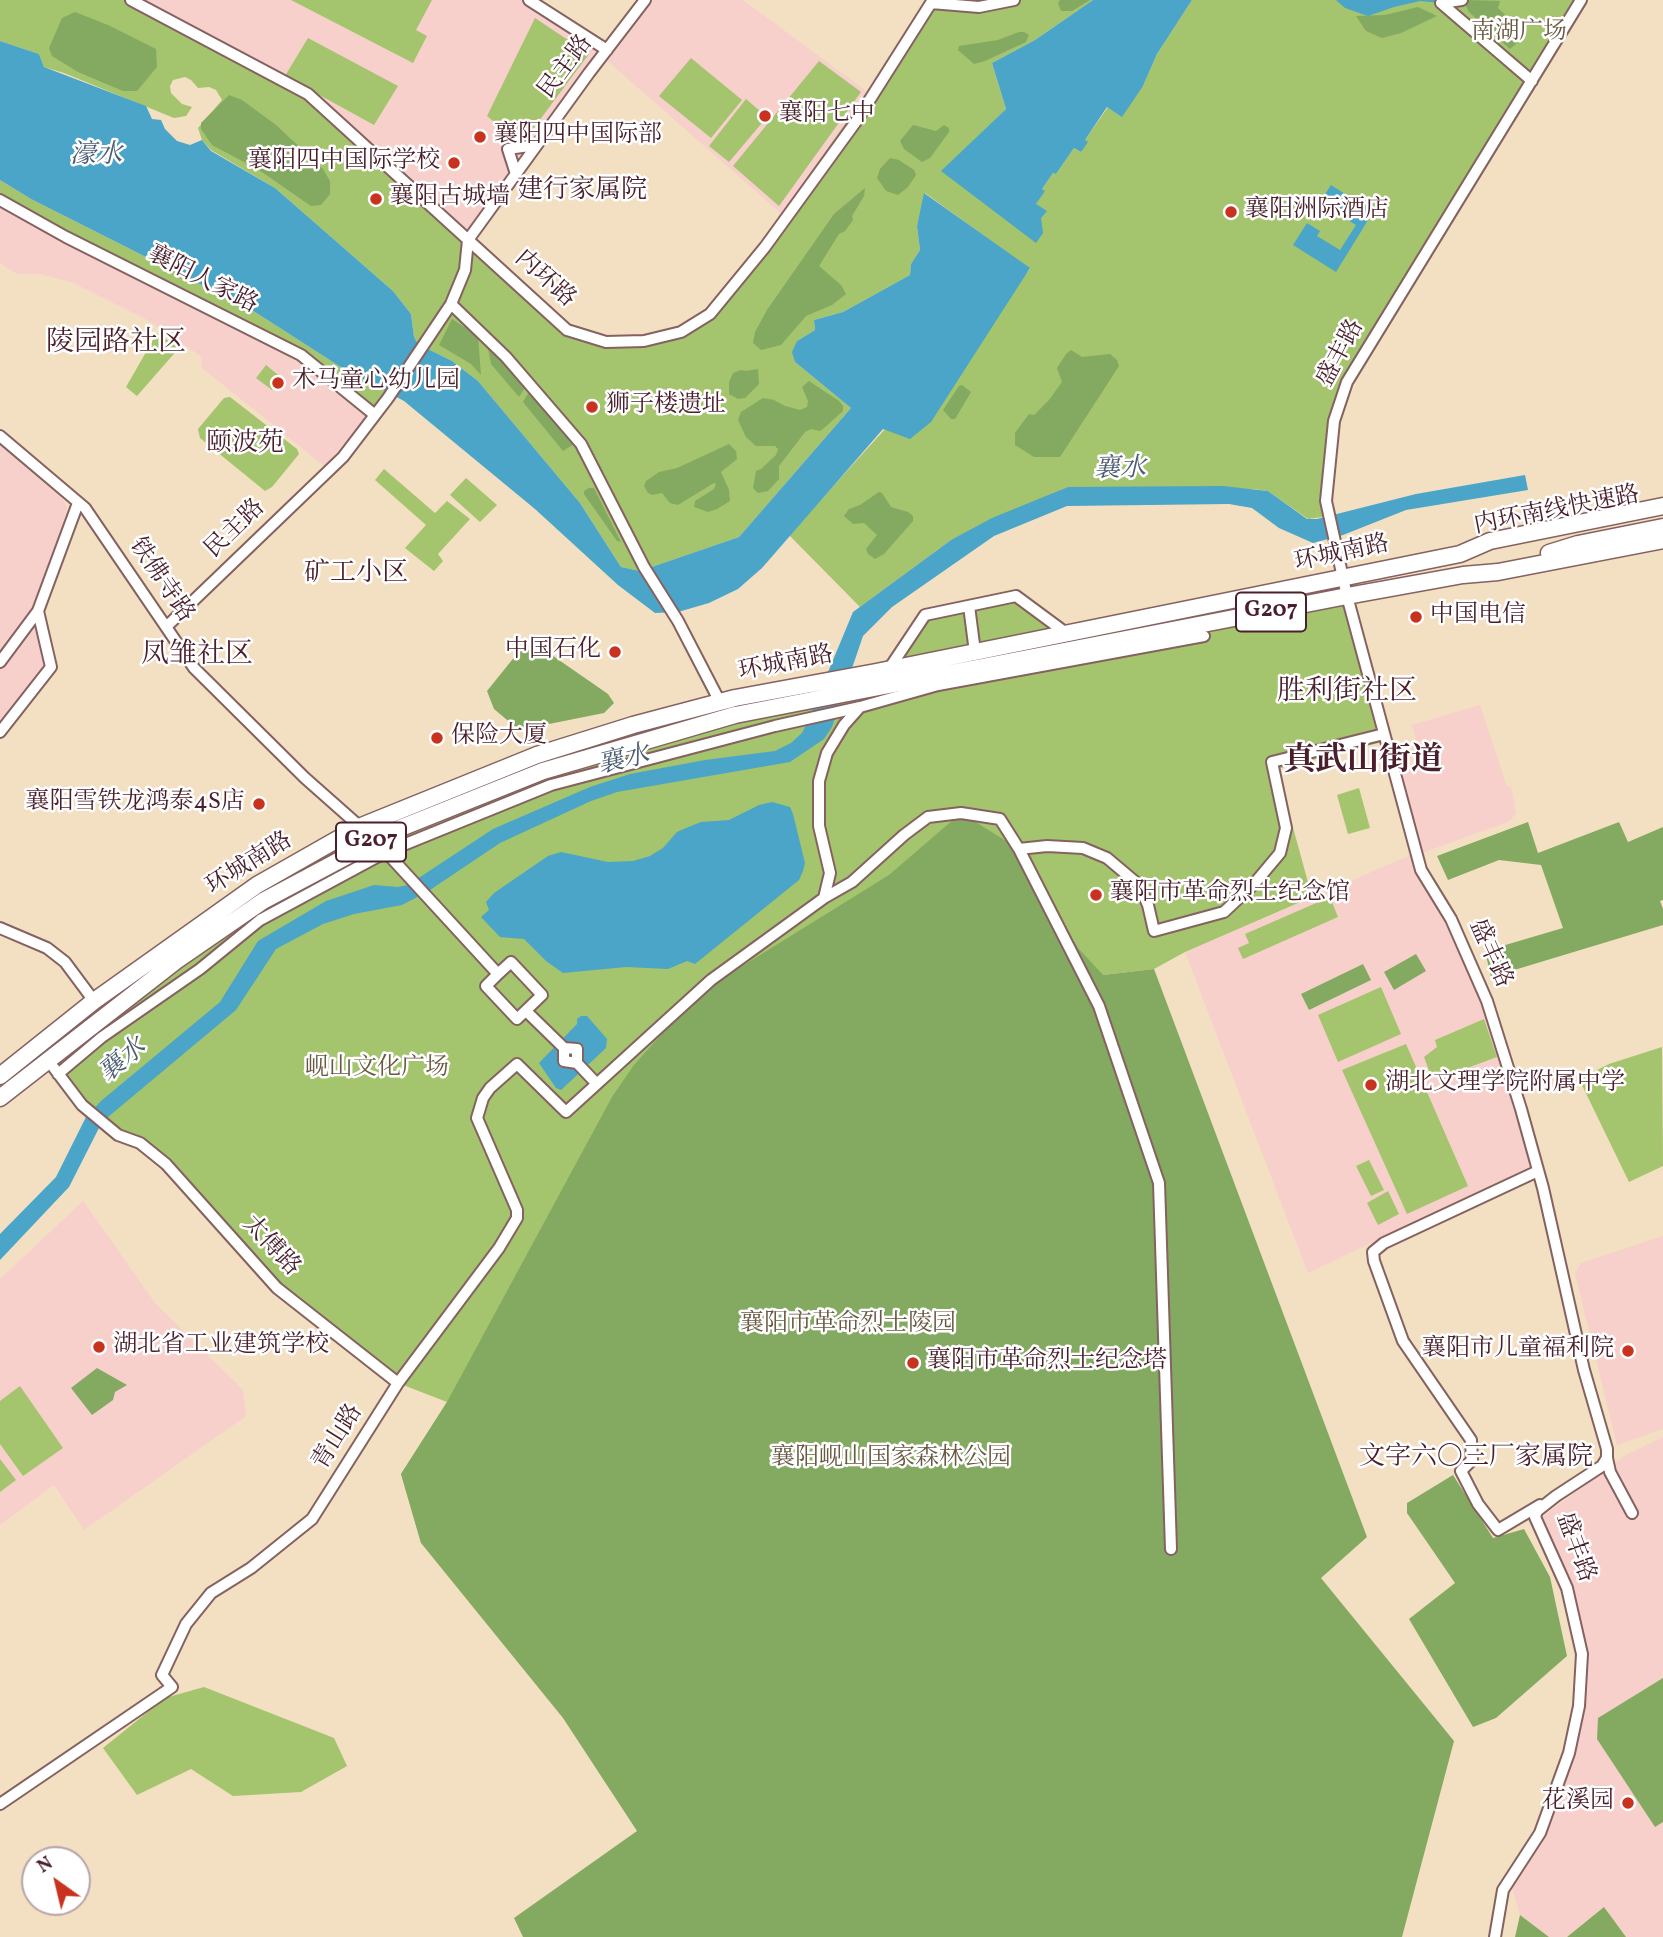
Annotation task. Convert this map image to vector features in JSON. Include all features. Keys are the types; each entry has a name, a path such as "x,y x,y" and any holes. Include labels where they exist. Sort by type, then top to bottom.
{"highway":[{"name":"环城南路","path":"0,1098 176,961 263,901 375,840 543,771 735,715 800,702 881,676 975,652 1460,554 1490,541 1663,506"},
{"name":"内环南线快速路","path":"1463,575 1496,568 1577,538 1663,515"},
{"name":"内环南线快速路","path":"1460,554 1663,527"},
{"name":"环城南路","path":"0,1076 94,1001 257,885 359,827 537,755 633,725 812,682 881,676 1463,575 1498,572 1663,540"}],"street":[{"name":"内环路","path":"131,0 308,94 567,330 606,342 644,341 681,332 710,314 765,247 866,108 931,2 979,7 1014,0"},
{"path":"529,0 607,50"},
{"name":"民主路","path":"166,627 343,457 388,398 451,304 465,270 468,240 645,0"},
{"path":"1462,0 1441,3 1532,81"},
{"name":"盛丰路","path":"1494,1937 1503,1890 1539,1833 1569,1753 1579,1706 1581,1654 1567,1588 1535,1517 1537,1511 1556,1496 1602,1466 1608,1458 1607,1449 1584,1370 1538,1171 1487,1001 1451,919 1421,870 1347,596 1326,501 1334,421 1347,382 1581,0"},
{"path":"516,174 508,149 536,145"},
{"name":"襄阳人家路","path":"0,200 66,237 301,355 375,415"},
{"path":"451,304 506,357 581,444 644,567 678,621 720,702"},
{"name":"铁佛寺路","path":"0,436 85,508 194,668 305,778 387,852 498,974"},
{"path":"0,662 38,611 78,503"},
{"path":"881,676 925,615 1016,596 1066,634"},
{"path":"969,606 975,652"},
{"path":"0,732 51,667 38,611"},
{"path":"58,1074 102,1037 200,969 260,920 387,852 551,785 937,685 1204,636"},
{"path":"824,898 830,873 820,826 819,781 827,753 844,725 860,707"},
{"path":"1019,849 1047,846 1083,848 1107,858 1139,885 1149,905 1154,931 1224,912 1254,884 1280,853 1286,828 1272,762 1384,733"},
{"path":"526,1011 561,1045 564,1061 577,1063 596,1083 711,980 824,898 852,883 904,835 929,817 961,813 1000,819 1019,849 1099,1006 1159,1183 1171,1549"},
{"path":"0,928 47,948 65,962 94,1001"},
{"path":"511,962 542,995 517,1019 486,986 498,974 511,962"},
{"name":"太傅路","path":"48,1060 82,1104 118,1135 140,1143 166,1164 277,1288 398,1383"},
{"name":"青山路","path":"0,1804 172,1687 162,1675 186,1625 211,1593 251,1568 312,1519 398,1383 499,1248 517,1218 517,1210 477,1118 483,1098 490,1088 517,1064 566,1112 596,1083"},
{"path":"1538,1171 1384,1243 1373,1252 1403,1341 1471,1440 1472,1460 1461,1471 1478,1504 1498,1530 1556,1496"},
{"path":"1608,1458 1610,1472 1632,1513"}],"shaded area":[{"path":"131,0 529,0 607,50 645,0 743,0 873,96 786,218 602,56 468,240"},
{"path":"0,203 302,360 370,415 324,466 201,367 202,357 149,321 71,282 40,274 17,274 0,263"},
{"path":"0,446 62,498 67,508 34,625 46,666 0,723"},
{"path":"1480,705 1507,787 1511,786 1516,813 1510,821 1417,855 1395,774 1423,764 1412,725"},
{"name":"湖北文理学院附属中学","path":"1411,855 1483,1002 1530,1167 1308,1273 1185,952"},
{"name":"湖北省工业建筑学校","path":"83,1201 155,1303 243,1390 246,1416 84,1530 54,1485 0,1525 0,1279"},
{"name":"襄阳市儿童福利院","path":"1663,1236 1663,1429 1617,1445 1575,1274 1581,1263"},
{"path":"1663,1437 1663,1937 1626,1937 1604,1907 1567,1937 1549,1937 1520,1915 1512,1888 1543,1842 1585,1714 1570,1615 1541,1518 1626,1455"}],"green space":[{"name":"南湖广场","path":"0,0 131,0 308,94 567,330 606,342 681,332 710,314 931,3 979,7 1014,0 1093,0 1035,40 992,63 1006,109 942,171 1036,204 1044,191 1042,189 1074,148 1081,152 1085,140 1108,107 1118,114 1143,86 1157,54 1192,0 1581,0 1347,382 1334,421 1330,516 1308,519 1268,491 1254,489 1068,487 951,540 860,607 789,535 1030,269 925,193 917,226 920,250 911,264 910,275 843,312 814,320 815,330 797,341 795,362 851,408 739,537 640,571 621,567 580,503 478,381 452,361 418,344 414,337 411,314 393,291 275,188 211,150 202,140 198,128 222,100 216,90 209,87 198,88 185,77 173,80 171,93 182,104 192,107 186,116 174,118 44,67 39,54 0,41"},
{"path":"291,0 432,0 416,30 427,36 413,63"},
{"path":"1060,0 1090,0 1072,11 1061,11 1058,3"},
{"path":"1500,1 1498,8 1515,24 1518,42 1510,49 1469,12 1464,2"},
{"path":"1418,7 1437,16 1401,33 1382,38 1366,31 1356,16 1385,15"},
{"path":"75,12 156,49 157,67 137,91 123,91 78,72 52,56 49,48 62,18"},
{"path":"535,18 589,54 527,137 510,135 487,116"},
{"path":"1019,32 1029,35 1026,42 985,61 974,64 958,50 959,46 998,40"},
{"path":"308,38 398,86 374,125 285,76"},
{"path":"691,58 742,100 711,138 659,96"},
{"path":"819,61 861,92 779,206 733,166"},
{"path":"229,95 242,100 276,125 323,169 330,181 330,194 321,205 311,206 259,170 212,145 201,129 201,123"},
{"path":"746,99 767,117 729,162 709,146"},
{"path":"913,125 936,131 944,125 949,128 949,132 930,158 922,162 904,149 900,141"},
{"path":"890,158 899,160 914,170 916,175 898,195 886,191 877,178 880,169"},
{"path":"0,180 31,199 255,312 339,366 389,393 378,410 300,355 0,200"},
{"path":"865,188 864,196 852,216 853,220 845,231 839,234 819,266 841,285 846,294 832,305 806,316 781,345 761,350 753,343 755,332 767,310 834,214"},
{"path":"452,319 478,336 481,375 471,364 439,345"},
{"path":"157,333 179,348 137,396 126,387"},
{"path":"486,338 528,383 519,397 491,364"},
{"path":"1071,350 1082,357 1110,354 1119,366 1060,457 1034,457 1015,445 1015,433 1029,414 1034,415 1049,400 1062,382 1057,368"},
{"path":"266,365 282,378 272,390 256,378"},
{"path":"758,369 759,384 745,398 738,399 729,394 729,382 733,373"},
{"path":"809,381 839,401 843,411 820,431 811,429 805,432 779,466 779,479 768,491 758,493 753,488 756,471 776,455 778,449 775,446 756,446 746,437 738,420 741,412 763,398 800,410 807,407 808,401 802,387"},
{"path":"962,385 971,392 955,419 951,419 943,410"},
{"path":"532,387 579,441 563,451 523,402"},
{"path":"230,397 297,449 299,454 272,487 265,491 200,438 198,429 224,398"},
{"path":"729,444 736,451 737,459 721,472 729,490 730,501 717,509 708,512 694,507 695,501 714,489 714,483 678,505 670,503 662,493 648,493 644,486 646,481 659,472 677,468"},
{"path":"384,469 435,513 447,501 470,519 438,554 443,561 434,571 405,548 426,525 375,480"},
{"path":"466,478 497,505 480,522 450,495"},
{"path":"589,488 594,488 621,542 617,541 584,494"},
{"path":"879,492 891,507 913,516 913,521 884,554 875,559 866,549 877,535 864,523 853,524 844,516 849,509"},
{"name":"岘山文化广场","path":"1016,596 1066,633 1235,600 1238,614 1347,596 1386,741 1277,769 1312,897 1185,952 1154,969 1103,975 421,1543 401,1474 447,1402 398,1383 277,1288 166,1164 82,1105 32,1051 94,1001 359,827 633,725 889,669 925,615"},
{"path":"543,649 608,694 614,703 604,713 519,730 494,709 487,691 520,650"},
{"path":"1359,788 1370,828 1348,834 1337,795"},
{"name":"襄阳岘山国家森林公园","path":"961,813 1019,849 1078,948 1103,975 1154,969 1367,1537 1321,1578 1454,1741 1402,1937 523,1937 514,1918 637,1831 563,1718 421,1543 401,1474 447,1402 612,1097 634,1065 666,1029 723,978 889,875"},
{"path":"1528,822 1538,853 1619,822 1628,842 1663,827 1663,900 1660,901 1663,925 1491,977 1485,951 1563,928 1541,865 1499,860 1448,880 1437,856"},
{"path":"1330,897 1338,917 1243,959 1238,948 1249,943 1245,934"},
{"path":"1416,954 1426,971 1394,990 1384,972"},
{"path":"1363,964 1371,980 1309,1010 1301,994"},
{"path":"1381,987 1401,1034 1338,1062 1318,1015"},
{"path":"1484,1019 1497,1057 1451,1074 1449,1069 1431,1076 1424,1057 1437,1047 1435,1040"},
{"path":"1406,1044 1468,1186 1407,1214 1342,1070"},
{"path":"1662,1047 1663,1166 1629,1182 1579,1079 1609,1064"},
{"path":"1369,1160 1384,1190 1371,1196 1356,1166"},
{"path":"1388,1191 1399,1214 1378,1225 1367,1203"},
{"path":"97,1368 127,1385 115,1392 113,1400 92,1415 71,1388"},
{"path":"20,1386 63,1448 23,1476 0,1444 0,1401"},
{"path":"0,1459 16,1480 0,1492"},
{"path":"1453,1475 1493,1538 1524,1529 1550,1577 1567,1656 1496,1718 1473,1727 1409,1619 1455,1583 1407,1513 1407,1503"},
{"path":"1663,1678 1663,1822 1655,1827 1597,1739 1598,1718"},
{"path":"204,1687 334,1738 347,1766 301,1792 233,1796 191,1769 137,1795 103,1748 165,1698"},
{"path":"1604,1907 1626,1937 1567,1937"},
{"path":"1520,1915 1549,1937 1515,1937"}],"water":[{"path":"1093,0 1192,0 1157,54 1143,86 1122,117 1107,107 1085,140 1088,142 1081,152 1074,148 1042,189 1045,191 1036,204 1047,211 1041,218 1043,233 1036,243 941,171 1006,109 992,63 1035,40"},
{"path":"1336,0 1462,0 1441,3 1420,1 1368,16 1345,8"},
{"name":"濠水","path":"0,41 39,54 44,67 146,106 152,119 161,120 165,129 177,141 190,145 202,140 211,151 275,188 393,291 411,314 414,337 418,344 452,361 478,381 580,503 621,567 640,571 739,537 851,408 795,362 792,352 797,341 815,330 814,320 843,312 910,275 911,264 920,250 917,226 924,193 1030,268 931,422 910,439 883,429 762,568 738,589 709,603 678,612 655,613 618,585 535,509 404,401 339,366 255,312 31,199 0,180"},
{"path":"1331,185 1373,212 1336,272 1293,245 1307,223 1320,231 1317,236 1340,250 1356,225 1333,211 1330,217 1316,208"},
{"name":"襄水","path":"1525,475 1528,490 1406,510 1343,535 1313,543 1279,528 1252,508 1229,504 1067,506 994,536 892,607 863,636 832,727 824,739 790,762 617,792 591,801 500,843 427,892 402,905 354,914 323,924 276,949 236,1010 108,1117 99,1128 69,1187 0,1260 0,1234 56,1177 86,1117 101,1101 220,1002 258,941 326,901 374,885 408,885 493,829 590,787 630,774 775,751 791,743 806,725 853,612 951,540 992,518 1068,487 1223,486 1268,491 1307,519 1317,519 1416,494"},
{"path":"772,802 790,807 793,814 805,863 799,880 695,964 687,961 668,969 626,967 563,973 546,961 524,939 500,937 481,917 489,910 486,902 494,893 548,856 561,852 608,862 633,861 650,856 663,848 677,832 686,828 701,822 729,820 759,805"},
{"path":"587,1016 607,1039 606,1048 561,1090 556,1088 539,1063 577,1024 577,1019"}],"place":[{"name":"襄阳七中","path":"765,116"},
{"name":"襄阳四中国际部","path":"480,137"},
{"name":"襄阳四中国际学校","path":"454,163"},
{"name":"襄阳古城墙","path":"376,199"},
{"name":"襄阳洲际酒店","path":"1231,212"},
{"name":"木马童心幼儿园","path":"278,383"},
{"name":"狮子楼遗址","path":"592,407"},
{"name":"中国电信","path":"1416,617"},
{"name":"中国石化","path":"615,652"},
{"name":"保险大厦","path":"437,738"},
{"name":"襄阳雪铁龙鸿泰4S店","path":"259,804"},
{"name":"襄阳市革命烈士纪念馆","path":"1096,895"},
{"name":"湖北文理学院附属中学","path":"1371,1085"},
{"name":"湖北省工业建筑学校","path":"99,1347"},
{"name":"襄阳市儿童福利院","path":"1628,1351"},
{"name":"襄阳市革命烈士纪念塔","path":"913,1363"},
{"name":"花溪园","path":"1628,1803"}],"district":[{"name":"建行家属院","path":"582,192"},
{"name":"陵园路社区","path":"116,345"},
{"name":"颐波苑","path":"245,445"},
{"name":"矿工小区","path":"356,575"},
{"name":"凤雏社区","path":"197,657"},
{"name":"胜利街社区","path":"1347,694"},
{"name":"真武山街道","path":"1363,763"},
{"name":"文字六〇三厂家属院","path":"1476,1459"}],"park label":[{"name":"襄阳市革命烈士陵园","path":"848,1326"}]}
